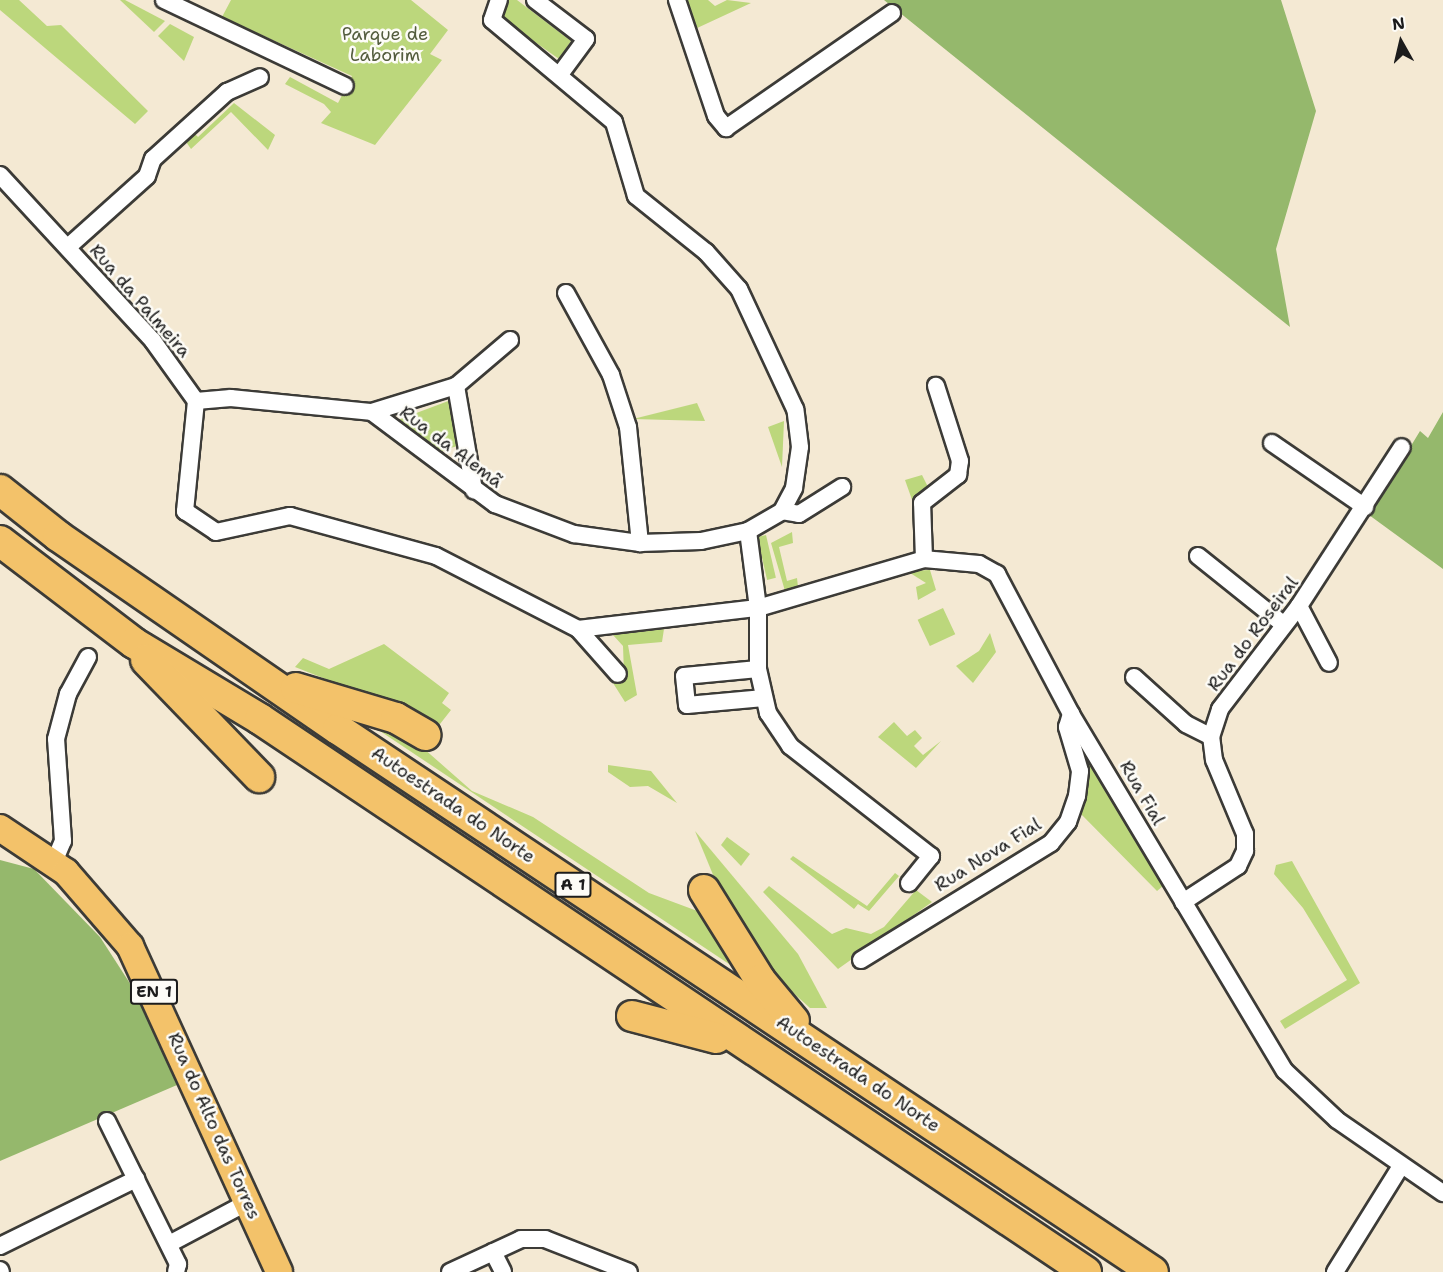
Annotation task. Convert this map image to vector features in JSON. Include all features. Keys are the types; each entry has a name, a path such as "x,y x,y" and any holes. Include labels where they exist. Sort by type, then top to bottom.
{"highway":[{"name":"Autoestrada do Norte","path":"0,490 58,536 277,682 338,729 1153,1272"},
{"name":"Autoestrada do Norte","path":"0,541 134,643 260,719 752,1052 1086,1272"},
{"path":"134,643 156,675 260,777"},
{"path":"277,682 396,718 424,735"},
{"path":"704,890 760,980 813,1044"},
{"path":"632,1016 752,1052"}],"main road":[{"name":"Rua do Alto das Torres","path":"1,830 54,862 101,907 130,946 279,1272"}],"street":[{"path":"164,0 345,86"},
{"path":"499,0 492,20 561,73 614,122 636,196 652,213 706,252 739,290 783,377 800,447 794,488 782,511"},
{"path":"535,0 586,39 561,73"},
{"path":"677,0 716,116 726,128 892,13"},
{"path":"68,247 147,176 153,159 226,92 260,77"},
{"name":"Rua da Palmeira","path":"0,175 153,341 196,401"},
{"path":"566,292 611,375 628,427 640,543"},
{"path":"372,412 456,386 510,340"},
{"path":"456,386 474,490"},
{"path":"924,560 922,503 958,475 960,461 936,386"},
{"name":"Rua da Alemã","path":"196,401 231,398 372,412 495,504 574,534 640,543 701,540 748,531 782,511 798,514 842,487"},
{"path":"196,401 185,511 216,532 290,516 436,556 578,629 618,674"},
{"path":"1272,443 1365,507"},
{"name":"Rua do Roseiral","path":"1211,737 1220,710 1299,606 1402,447"},
{"path":"748,531 758,608 758,669 764,698 790,746 931,856 909,883"},
{"path":"1198,556 1284,626"},
{"name":"Rua Fial","path":"578,629 758,608 924,560 979,564 997,574 1071,714 1285,1071 1337,1120 1443,1193"},
{"path":"1299,606 1329,663"},
{"path":"54,862 63,841 56,739 68,694 88,657"},
{"path":"758,669 684,675 687,705 764,698"},
{"path":"1134,677 1186,724 1211,737 1214,760 1245,834 1245,851 1238,866 1183,902"},
{"name":"Rua Nova Fial","path":"861,960 1051,843 1068,822 1077,796 1080,771 1067,727 1071,714"},
{"path":"107,1121 178,1263 176,1272"},
{"path":"1335,1272 1401,1166"},
{"path":"0,1246 136,1179"},
{"path":"169,1244 248,1202"},
{"path":"450,1272 521,1239 544,1239 629,1272"},
{"path":"493,1252 503,1272"}],"green space":[{"path":"0,0 19,0 47,26 61,25 148,111 135,124 0,10"},
{"path":"120,0 125,0 165,21 154,32"},
{"name":"Parque de Laborim","path":"231,0 411,0 448,30 430,54 442,60 375,145 321,123 331,112 324,104 285,84 290,77 338,103 352,76 222,17"},
{"path":"507,0 517,0 571,41 559,59 498,16"},
{"path":"688,0 708,0 715,6 727,0 751,3 695,29 681,3"},
{"path":"884,0 1281,0 1316,111 1276,249 1290,327"},
{"path":"170,24 194,37 184,61 158,36"},
{"path":"234,103 275,135 268,150 231,112 191,149 182,136 190,129 198,137"},
{"path":"451,400 457,446 439,452 395,421"},
{"path":"697,403 705,421 633,419"},
{"path":"1443,412 1443,569 1369,515 1420,431 1428,438"},
{"path":"784,421 782,467 768,427"},
{"path":"922,475 928,487 916,511 905,480"},
{"path":"792,532 793,543 779,547 787,581 797,578 798,587 785,591 771,543"},
{"path":"766,535 776,578 767,580 757,537"},
{"path":"930,570 936,590 918,600 916,587 926,583 907,571"},
{"path":"943,608 955,634 930,646 918,620"},
{"path":"664,629 662,642 628,645 637,695 625,702 613,683 624,674 623,646 613,635"},
{"path":"990,633 996,652 973,683 956,666 979,651"},
{"path":"384,644 449,693 442,703 451,710 440,724 295,667 303,658 329,669"},
{"path":"894,722 907,736 915,730 922,738 914,746 923,755 941,741 916,768 878,737"},
{"path":"368,723 414,740 472,791 533,817 649,893 700,912 741,972"},
{"path":"1078,731 1100,781 1163,886 1157,891 1078,811"},
{"path":"608,765 651,771 677,803 648,786 630,787 608,772"},
{"path":"695,831 798,954 827,1008 810,1008 768,970 716,882"},
{"path":"727,837 750,854 741,866 721,845"},
{"path":"793,856 867,906 895,873 899,876 869,911 858,904 854,909 790,859"},
{"path":"0,860 34,869 100,937 140,999 177,1085 0,1161"},
{"path":"1292,861 1360,983 1285,1029 1280,1021 1347,980 1303,908 1274,874 1276,865"},
{"path":"769,886 832,934 846,928 871,934 884,927 916,890 932,902 838,969 763,892"}]}
